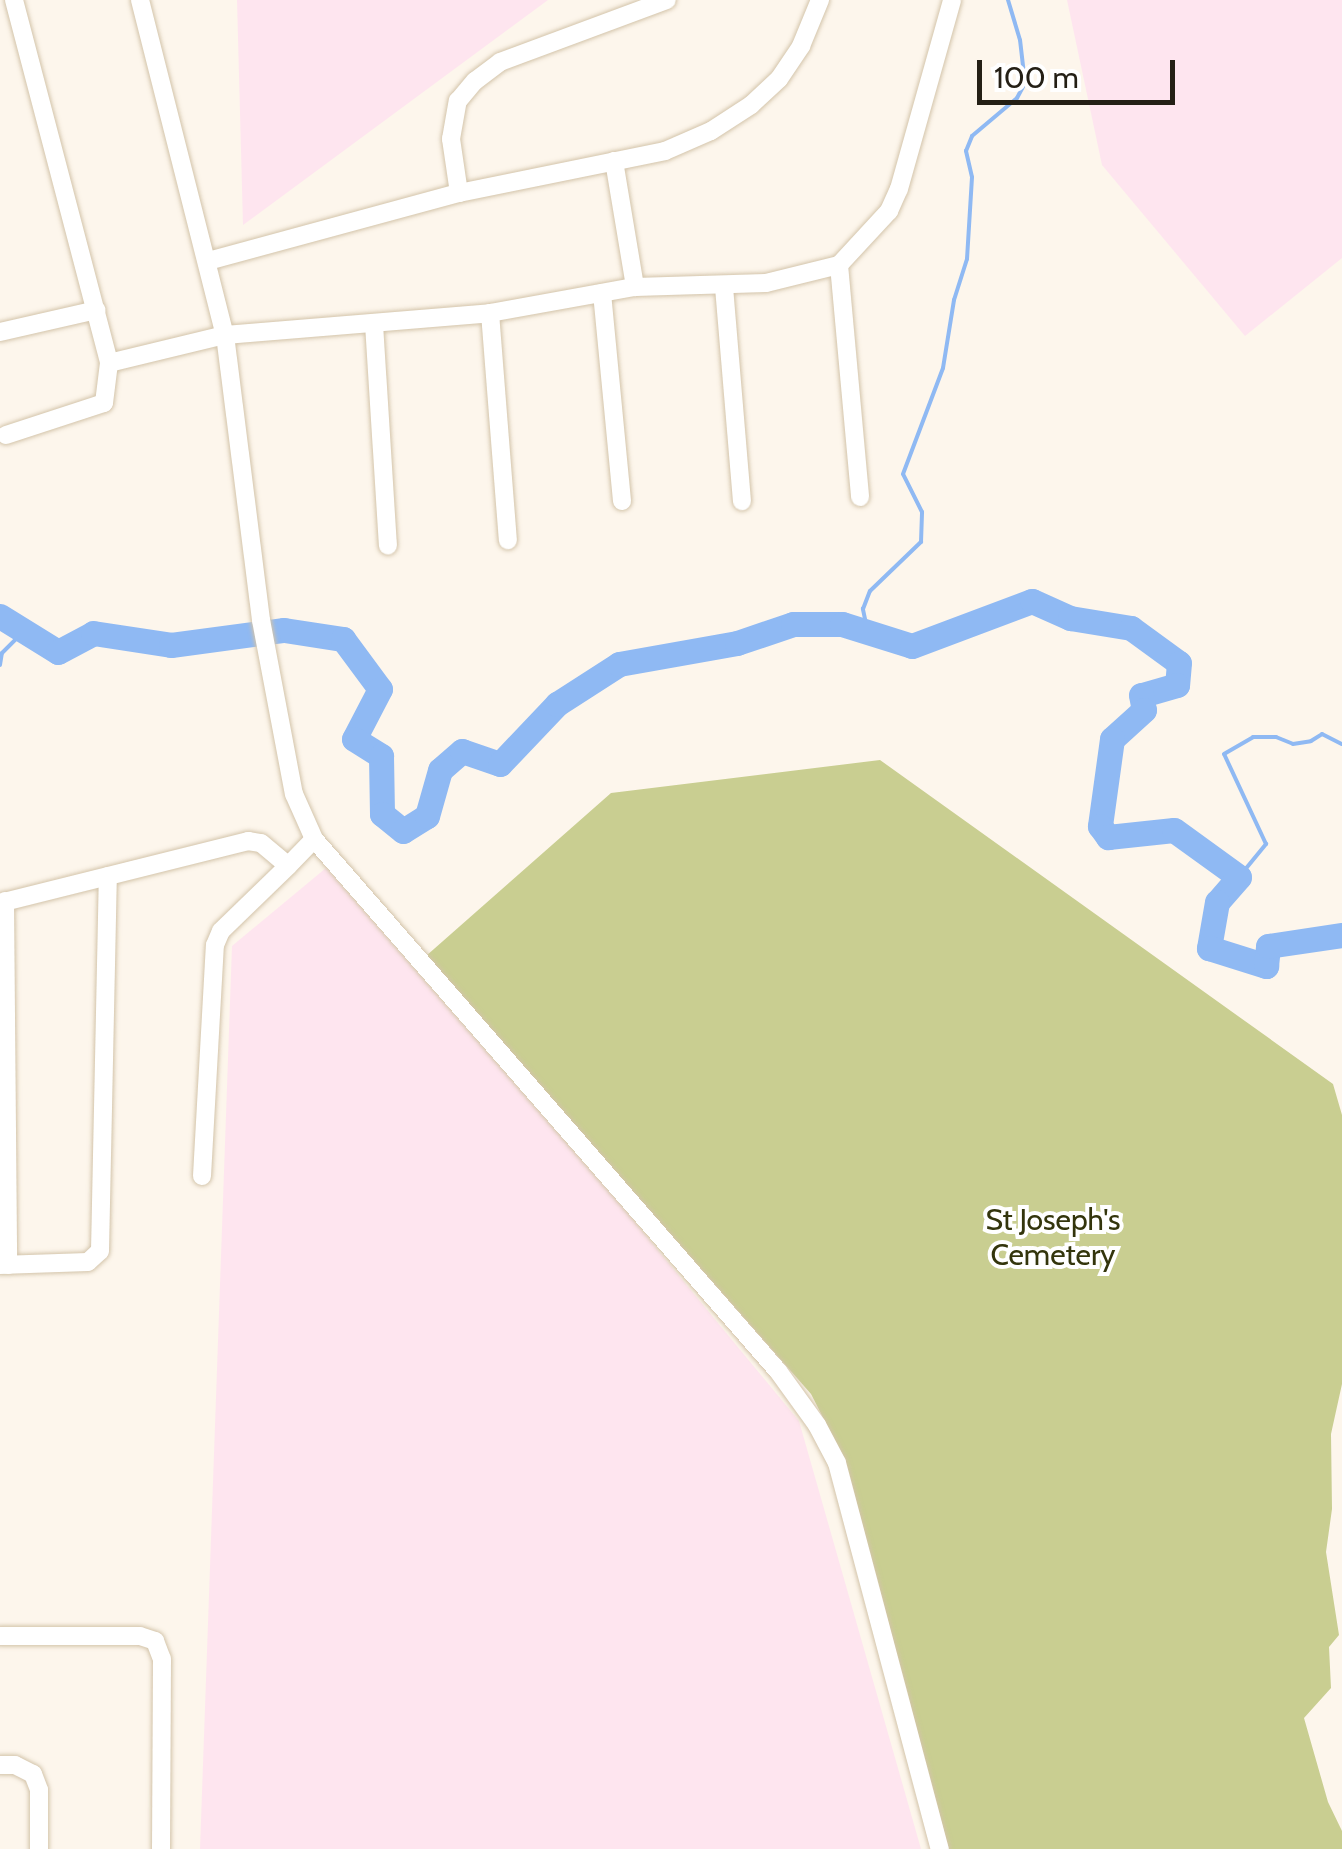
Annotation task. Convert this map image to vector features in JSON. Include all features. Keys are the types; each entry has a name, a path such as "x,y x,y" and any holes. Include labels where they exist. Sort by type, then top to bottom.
{"street":[{"path":"6,435 104,403 109,396 109,363 97,310 14,0"},
{"path":"140,0 224,335 261,620 294,794 314,839 778,1371 818,1425 837,1463 940,1849"},
{"path":"459,193 451,139 458,101 475,81 500,62 668,0"},
{"path":"208,260 459,193 665,151 711,131 751,105 778,79 801,46 820,0"},
{"path":"109,363 224,335 490,314 635,286 724,287 798,278 839,265 890,211 952,0"},
{"path":"614,161 635,286"},
{"path":"839,265 860,497"},
{"path":"724,287 742,500"},
{"path":"602,293 622,501"},
{"path":"0,332 97,310"},
{"path":"490,314 508,540"},
{"path":"374,324 388,546"},
{"path":"202,1176 215,945 221,931 314,839"},
{"path":"108,876 100,1251 88,1262 4,1265 2,902 248,841 261,842 288,866"},
{"path":"0,1636 140,1636 155,1642 162,1658 161,1849"},
{"path":"0,1765 15,1766 32,1774 39,1790 38,1849"}],"shaded area":[{"path":"237,0 548,0 243,225"},
{"path":"1067,0 1342,0 1342,258 1245,336 1102,165"},
{"path":"326,868 628,1214 799,1421 921,1849 200,1849 232,946"}],"green space":[{"name":"St Joseph's Cemetery","path":"880,760 1333,1084 1342,1115 1342,1384 1331,1434 1332,1509 1326,1552 1339,1635 1329,1647 1331,1688 1304,1718 1328,1802 1342,1831 1342,1849 949,1849 834,1439 811,1394 426,956 611,793"}],"waterway":[{"path":"868,633 863,609 870,591 921,542 922,512 903,474 943,368 954,300 967,259 972,177 966,151 972,136 1017,98 1025,83 1020,40 1008,0"},
{"path":"0,616 58,652 93,633 171,645 284,630 343,639 380,689 354,739 381,756 382,814 403,831 427,816 440,770 462,751 500,764 557,704 619,664 737,643 793,624 842,624 912,646 1032,601 1070,618 1131,628 1179,663 1177,685 1141,695 1144,710 1112,739 1100,826 1108,837 1174,830 1239,877 1217,902 1209,948 1266,966 1268,946 1342,935"},
{"path":"0,665 2,653 24,631"},
{"path":"1239,877 1266,844 1224,754 1253,737 1276,737 1293,744 1311,741 1322,734 1342,744"}]}
